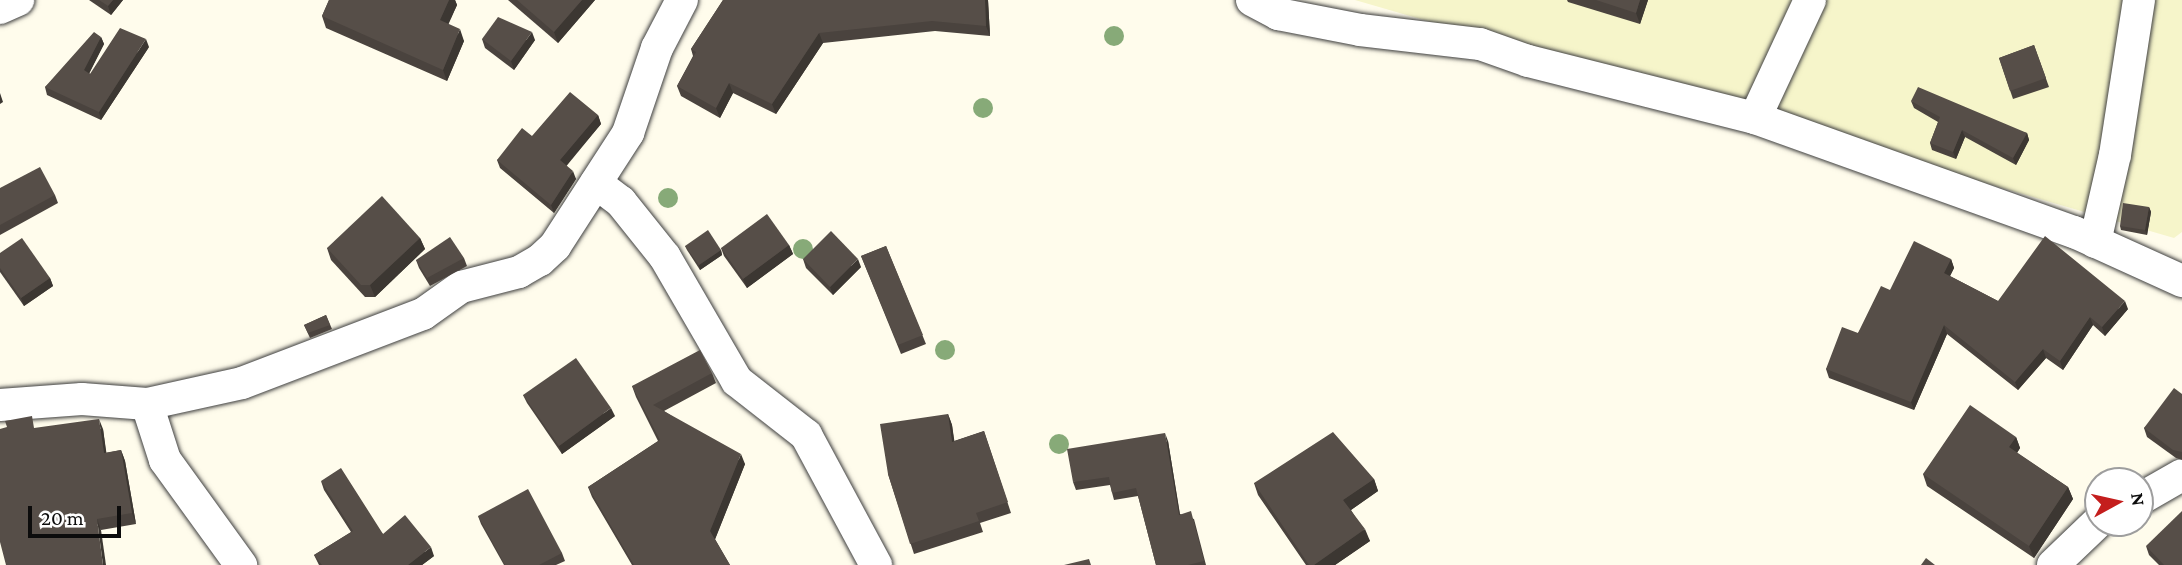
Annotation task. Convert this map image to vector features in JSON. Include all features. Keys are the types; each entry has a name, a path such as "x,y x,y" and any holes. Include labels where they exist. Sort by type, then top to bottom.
{"street":[{"path":"0,8 18,0"},
{"path":"0,405 82,399 148,404 287,368 423,314 461,287 519,272 555,246 628,133 657,48 682,0"},
{"path":"1252,0 1278,14 1360,30 1480,44 1528,61 1755,118 2095,242 2182,281"},
{"path":"1755,118 1810,0"},
{"path":"2095,242 2115,155 2139,0"},
{"path":"596,183 621,202 665,257 737,381 806,435 876,565"},
{"path":"148,404 165,460 241,565"},
{"path":"2154,491 2182,475"},
{"path":"2053,565 2084,535"}],"green space":[{"path":"1355,0 2182,0 2182,232 2174,238"}],"building":[{"path":"99,0 113,0 108,6"},
{"path":"329,0 449,0 440,20 460,29 443,70 322,16"},
{"path":"517,0 582,0 554,32"},
{"path":"723,0 985,0 986,26 932,21 819,33 772,104 729,83 716,108 677,86 696,52 691,49"},
{"path":"1596,0 1640,0 1636,13"},
{"path":"498,17 532,32 511,61 482,39"},
{"path":"120,28 146,39 99,112 45,87 94,32 101,37 84,70 90,74"},
{"path":"2034,45 2046,78 2010,91 1999,58"},
{"path":"1918,87 2027,133 2013,158 1962,130 1953,152 1930,143 1940,117 1911,101"},
{"path":"570,92 598,115 560,160 573,171 551,205 497,160 522,128 532,136"},
{"path":"40,167 55,195 0,225 0,188"},
{"path":"382,196 420,238 370,285 361,285 327,248"},
{"path":"2123,203 2149,207 2145,230 2120,226"},
{"path":"767,214 789,245 743,279 721,248"},
{"path":"708,230 721,250 699,265 685,246"},
{"path":"831,231 858,259 830,287 803,259"},
{"path":"2045,236 2125,301 2102,327 2090,317 2060,361 2043,349 2015,382 1944,325 1911,402 1826,369 1842,327 1858,333 1881,286 1890,290 1914,241 1951,259 1944,273 1998,301"},
{"path":"450,237 464,258 427,278 416,260"},
{"path":"22,238 50,278 21,298 0,268 0,253"},
{"path":"886,246 923,335 898,345 861,256"},
{"path":"326,315 330,325 308,333 304,325"},
{"path":"700,350 712,373 653,405 741,454 710,531 730,565 634,565 588,487 660,440 632,386"},
{"path":"576,358 611,408 559,446 523,395"},
{"path":"2174,388 2182,394 2182,452 2173,450 2144,428"},
{"path":"1970,405 2016,437 2009,447 2068,487 2029,546 1923,474"},
{"path":"948,414 952,442 984,431 1008,502 976,513 979,521 910,544 888,474 880,424"},
{"path":"32,416 34,428 99,419 104,453 121,450 132,513 97,519 103,565 6,565 0,542 0,429 7,427 5,421"},
{"path":"1333,432 1374,479 1343,500 1365,529 1314,565 1309,565 1254,483"},
{"path":"1165,433 1179,515 1191,511 1204,561 1188,565 1156,565 1136,488 1112,493 1109,477 1073,482 1067,449"},
{"path":"341,468 383,534 405,515 431,547 408,565 322,565 314,555 353,531 321,481"},
{"path":"528,489 562,553 539,565 505,565 478,516"},
{"path":"2182,511 2182,565 2164,565 2146,546"},
{"path":"1926,558 1935,565 1921,565"},
{"path":"1089,559 1091,565 1064,565"}]}
